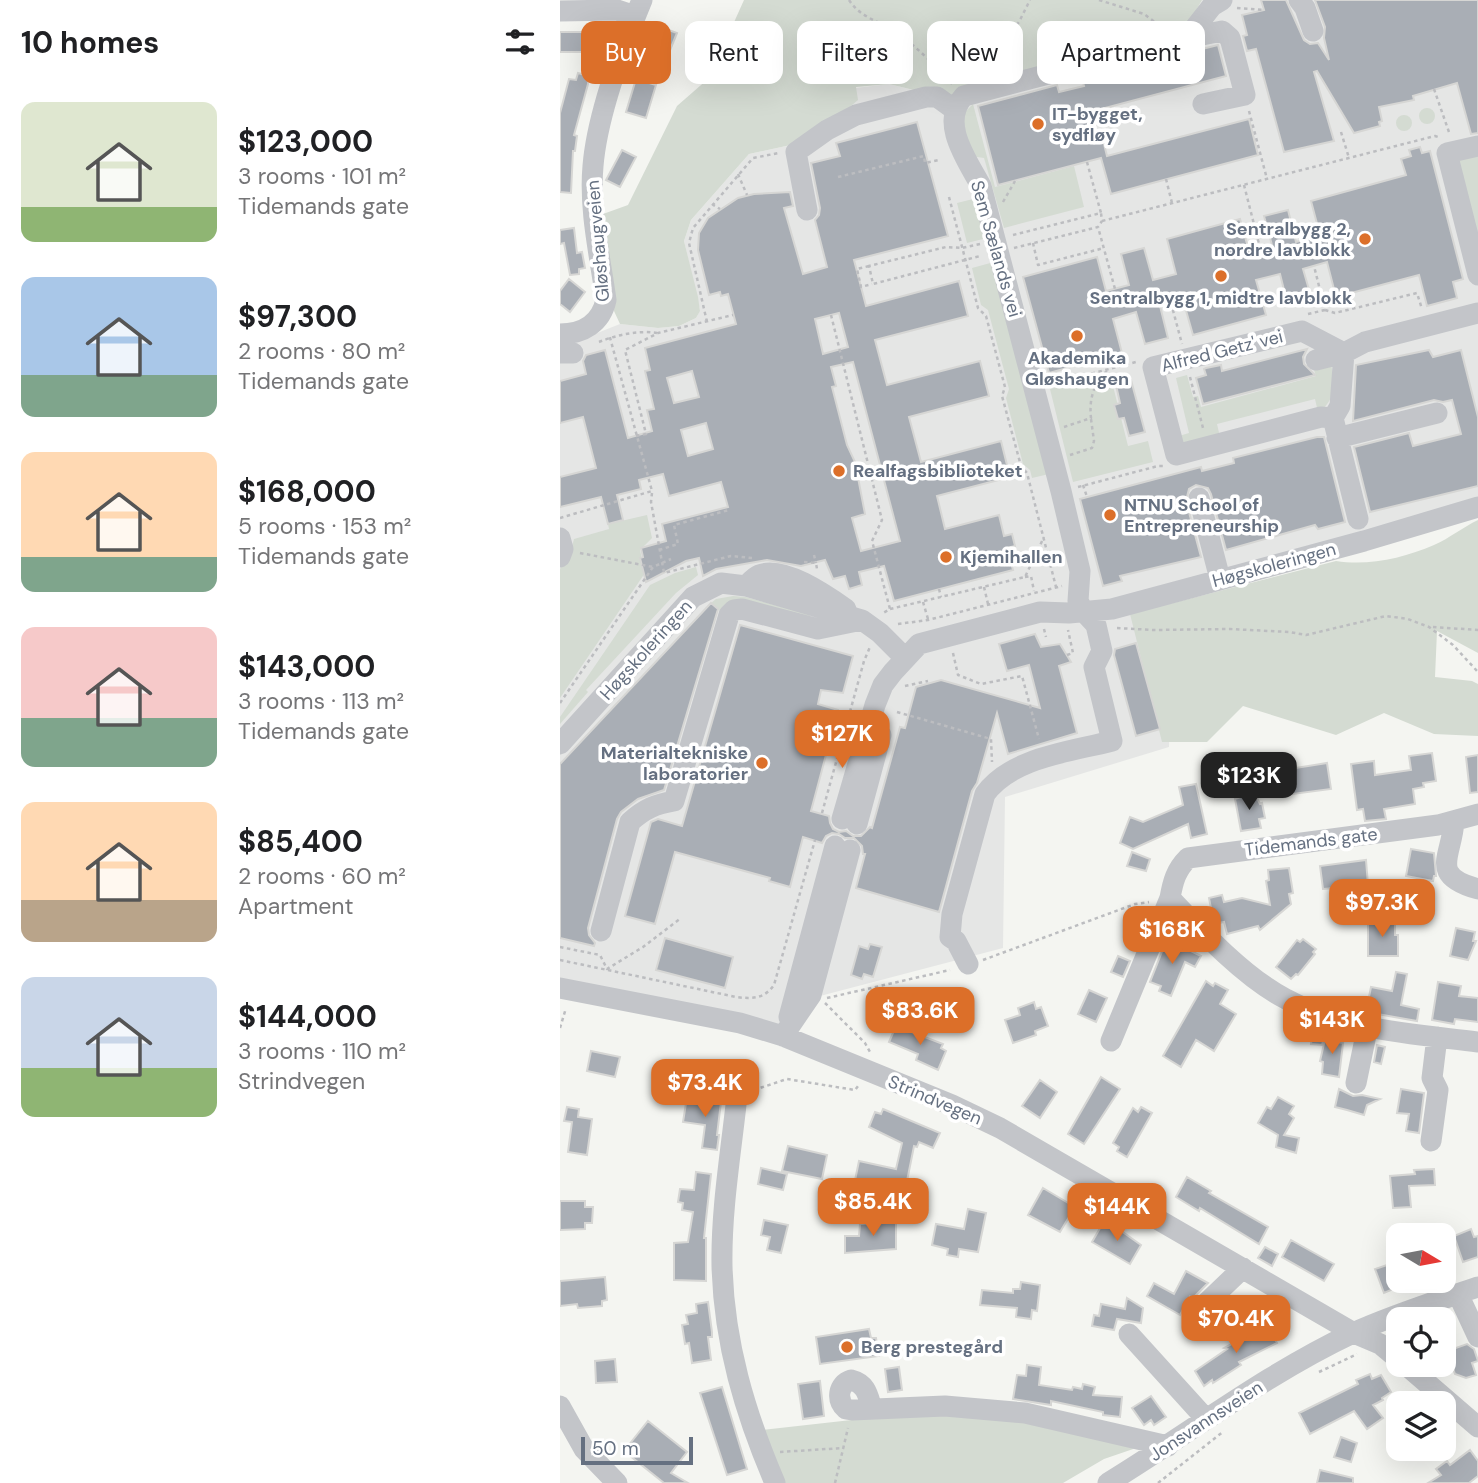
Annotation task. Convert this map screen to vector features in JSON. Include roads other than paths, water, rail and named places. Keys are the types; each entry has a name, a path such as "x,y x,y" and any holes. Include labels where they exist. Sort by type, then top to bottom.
{"street":[{"path":"1200,21 1212,6 1223,0"},
{"path":"1299,0 1305,8 1313,31"},
{"path":"560,11 638,8"},
{"name":"Gløshaugveien","path":"560,334 574,334 593,324 603,313 606,300 593,211 593,165 611,87 638,8"},
{"path":"1203,104 1245,95 1230,38 1222,31 1205,33"},
{"path":"807,210 796,152 827,130 856,115 926,97 956,100 957,104 964,96 1037,77"},
{"name":"Sem Sælands vei","path":"956,100 953,124 966,158 981,186 1080,571 1079,620 1102,651 1094,667 1112,741 1019,767 993,783 985,794 952,914 950,937 956,941 968,964"},
{"path":"1478,146 1447,153 1478,271"},
{"path":"1316,360 1344,353 1365,342 1478,313"},
{"name":"Alfred Getz' vei","path":"1344,353 1303,331 1153,367 1176,455 1321,417 1335,428 1437,413"},
{"path":"1344,353 1340,406 1335,428 1357,519"},
{"path":"1199,498 1220,579"},
{"name":"Høgskoleringen","path":"560,744 693,597 721,583 746,586 862,621 880,633 901,672 919,644 1040,612 1079,620 1478,507"},
{"path":"601,931 630,821 642,811 674,801 729,615 734,610 742,609 818,629 862,621"},
{"path":"841,819 883,685 901,672"},
{"name":"Tidemands gate","path":"1111,1041 1170,898 1174,876 1188,858 1438,825 1478,814"},
{"path":"1454,821 1445,863 1448,873 1458,881 1478,889"},
{"path":"833,846 811,995 783,1036 796,991 833,846"},
{"path":"1170,898 1262,984 1286,999 1314,1012 1368,1025 1478,1042"},
{"name":"Strindvegen","path":"564,995 740,1023 783,1036 952,1105 1000,1128 1386,1349"},
{"path":"1356,1083 1368,1025"},
{"path":"1431,1141 1438,1090 1432,1078 1437,1037"},
{"path":"737,1096 723,1231 725,1304 732,1356 744,1406 775,1483"},
{"path":"1199,1310 1243,1268"},
{"name":"Jonsvannsveien","path":"1108,1483 1252,1389 1354,1333 1468,1291 1478,1337"},
{"path":"1129,1334 1206,1419"},
{"path":"1420,1377 1478,1427"},
{"path":"560,1406 584,1449 617,1483"},
{"path":"862,1410 946,1406 1025,1413 1168,1446"}],"place":[{"name":"IT-bygget, sydfløy","path":"1038,124"},
{"name":"Sentralbygg 2, nordre lavblokk","path":"1365,239"},
{"name":"Sentralbygg 1, midtre lavblokk","path":"1221,276"},
{"name":"Akademika Gløshaugen","path":"1077,336"},
{"name":"Realfagsbiblioteket","path":"839,471"},
{"name":"NTNU School of Entrepreneurship","path":"1110,515"},
{"name":"Kjemihallen","path":"946,557"},
{"name":"Materialtekniske laboratorier","path":"762,763"},
{"name":"Berg prestegård","path":"847,1347"}]}
